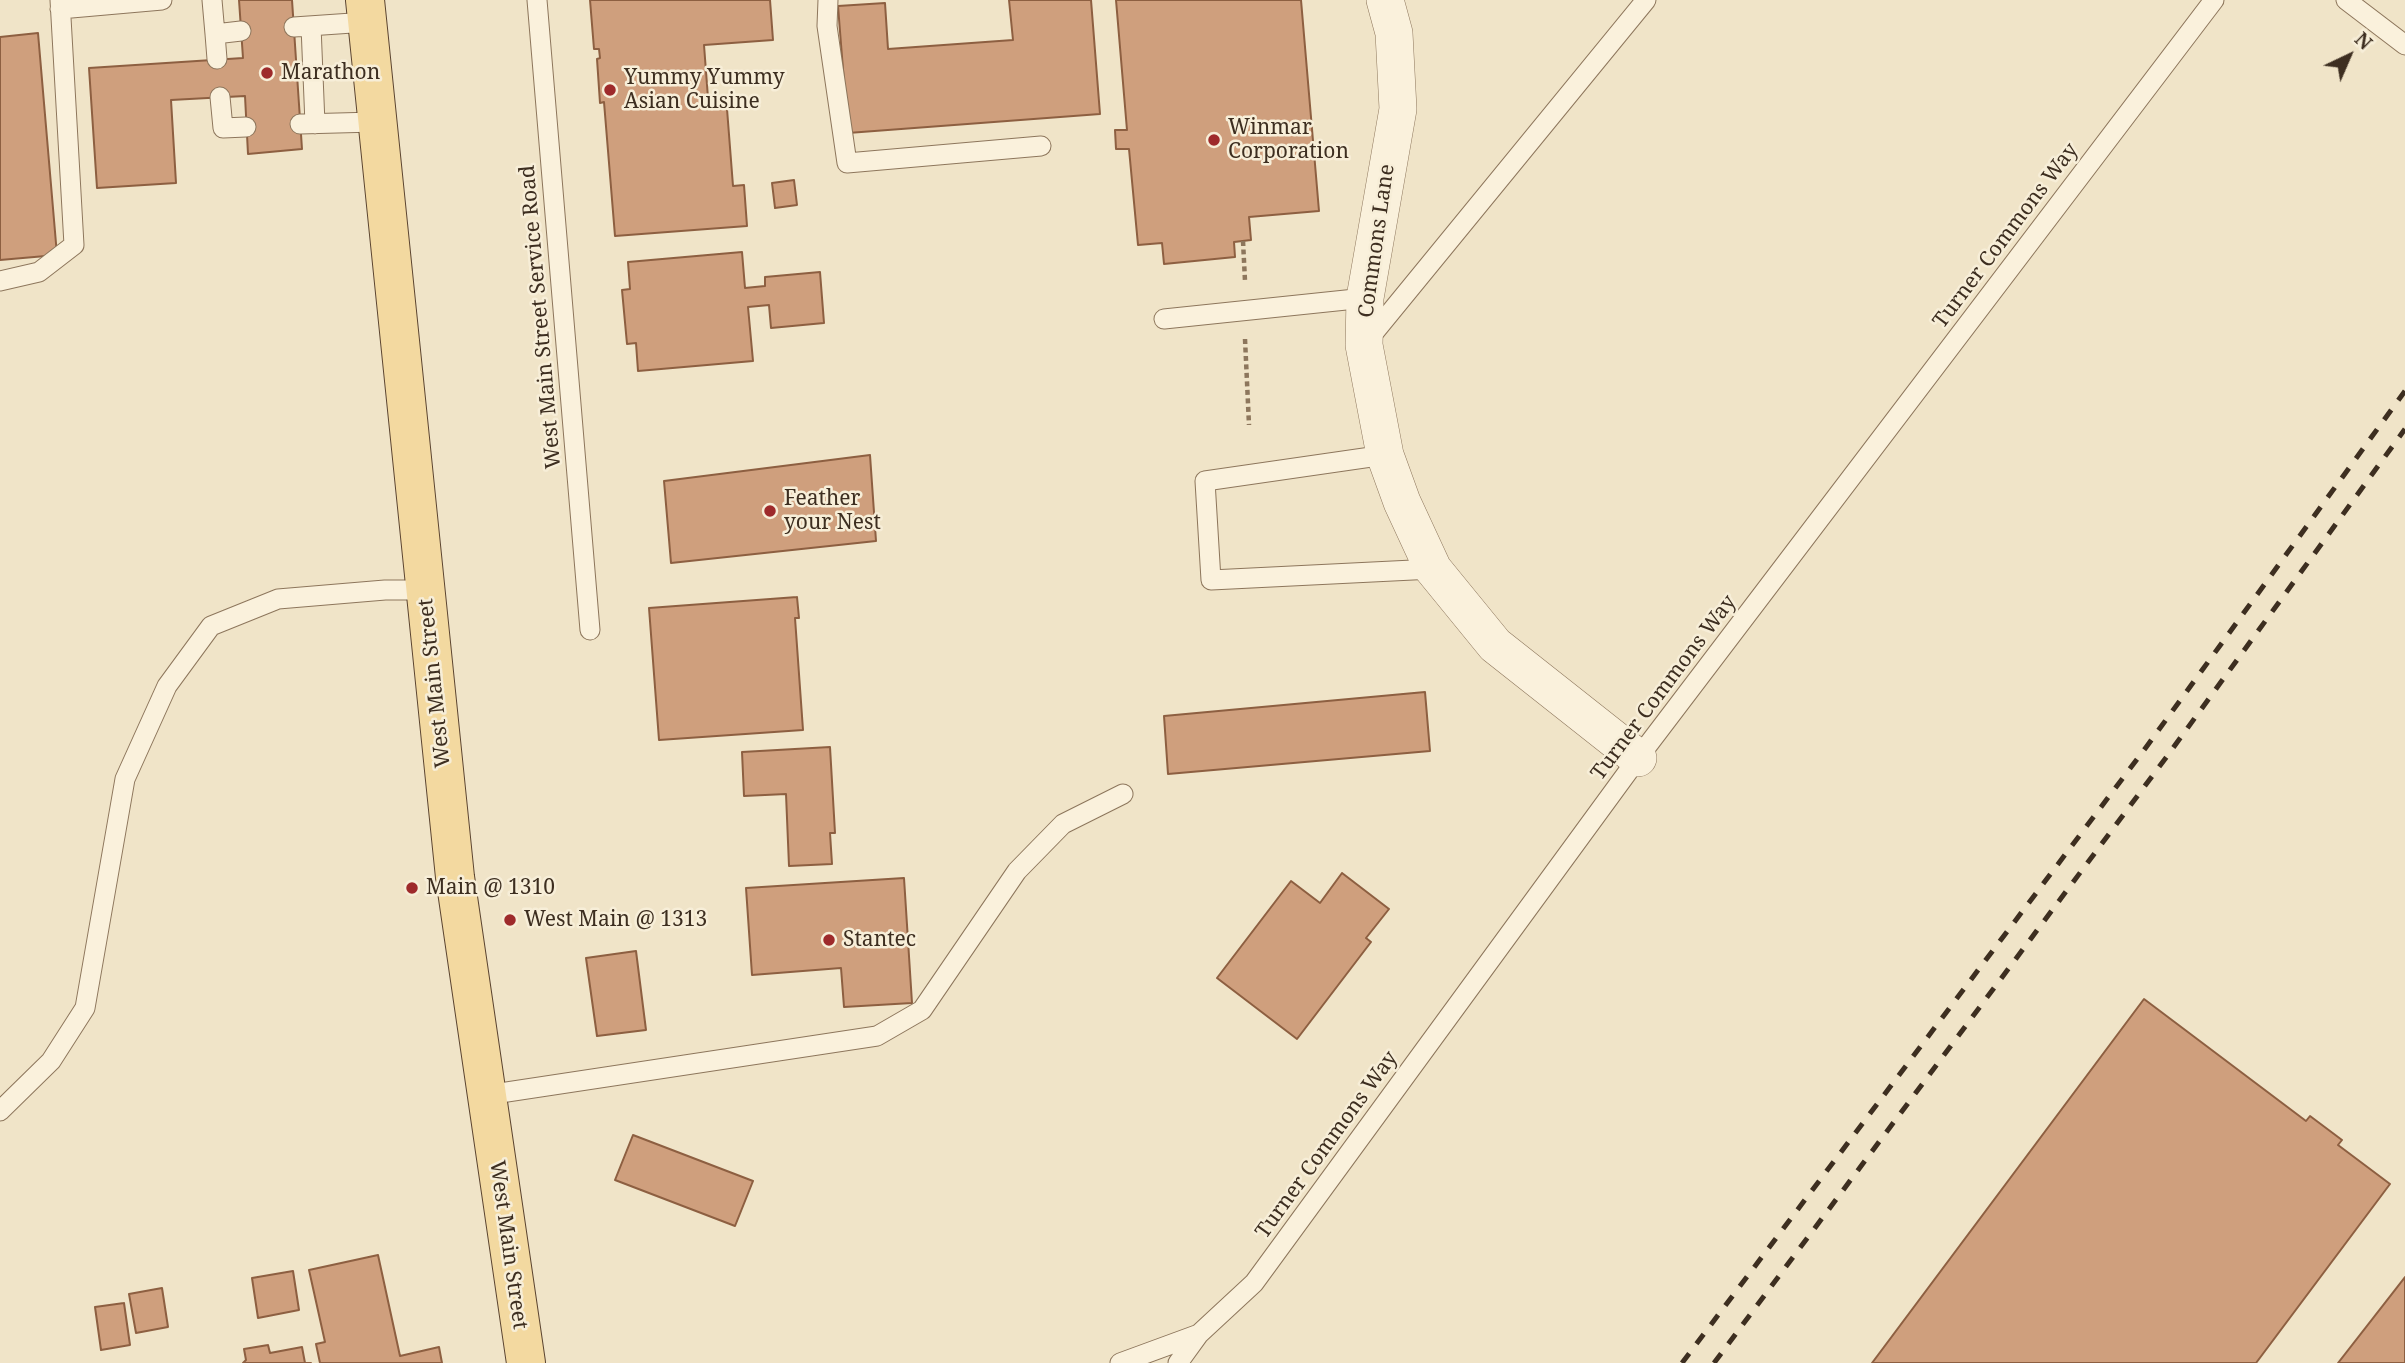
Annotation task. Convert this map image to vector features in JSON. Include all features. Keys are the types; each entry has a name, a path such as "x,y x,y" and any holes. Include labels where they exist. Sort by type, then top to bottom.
{"main road":[{"name":"West Main Street","path":"365,11 455,877 526,1363"}],"street":[{"name":"Commons Lane","path":"1385,0 1394,33 1398,109 1365,298 1364,345 1385,455 1402,502 1433,569 1495,645 1638,758"}],"lane":[{"path":"0,281 39,272 74,245 60,4 162,0"},
{"path":"212,0 217,59"},
{"name":"West Main Street Service Road","path":"537,0 590,629"},
{"path":"828,0 827,26 847,163 1041,146"},
{"path":"1364,345 1646,0"},
{"name":"Turner Commons Way","path":"1121,1363 1199,1334 1254,1283 1638,758 2214,0"},
{"path":"2346,0 2405,45"},
{"path":"365,11 303,27 308,124 375,122"},
{"path":"215,34 241,31"},
{"path":"220,97 223,128 246,128"},
{"path":"1164,319 1365,298"},
{"path":"1385,455 1205,481 1211,580 1433,569"},
{"path":"0,1111 51,1060 85,1008 125,779 167,686 211,626 278,599 385,590 424,590"},
{"path":"487,1095 877,1036 922,1010 1017,871 1063,824 1123,794"},
{"path":"1178,1363 1199,1334"}],"path":[{"path":"1245,357 1249,425"}],"building":[{"path":"239,0 292,0 302,149 248,154 245,96 171,100 176,183 97,188 89,68 243,58"},
{"path":"590,0 770,0 773,40 704,45 708,98 726,96 733,186 744,185 747,226 615,236 604,102 600,103 597,59 600,58 599,49 594,49"},
{"path":"1009,0 1091,0 1100,114 848,133 838,6 885,3 888,49 1013,40"},
{"name":"Winmar Corporation","path":"1116,0 1301,0 1319,211 1249,217 1251,240 1234,242 1235,257 1164,264 1162,243 1138,245 1129,149 1116,149 1115,130 1127,130"},
{"path":"38,33 57,255 0,260 0,37"},
{"path":"794,180 797,205 775,208 772,183"},
{"path":"742,252 745,288 765,286 765,277 820,272 824,323 771,328 769,305 748,307 753,361 638,371 636,343 627,344 622,290 630,289 628,262"},
{"name":"Feather your Nest","path":"870,455 876,541 671,563 664,481"},
{"path":"797,597 799,618 795,618 803,730 659,740 649,608"},
{"path":"1425,692 1430,751 1168,774 1164,716"},
{"path":"830,747 835,833 830,833 832,864 789,866 786,794 744,796 742,752"},
{"path":"1342,873 1389,909 1366,938 1371,942 1297,1039 1217,978 1291,881 1320,903"},
{"name":"Stantec","path":"904,878 912,1003 844,1007 841,968 752,975 746,888"},
{"path":"636,951 646,1030 597,1036 586,958"},
{"path":"2144,999 2306,1121 2310,1116 2342,1140 2338,1145 2390,1184 2256,1363 1872,1363"},
{"path":"633,1135 753,1181 735,1226 615,1180"},
{"path":"378,1255 400,1356 439,1347 442,1363 320,1363 316,1344 325,1342 309,1270"},
{"path":"293,1271 299,1310 258,1318 252,1278"},
{"path":"2405,1277 2405,1363 2338,1363"},
{"path":"162,1288 168,1327 136,1333 129,1294"},
{"path":"124,1303 130,1345 101,1350 95,1307"},
{"path":"268,1345 270,1353 302,1347 305,1363 243,1363 246,1360 244,1349"}],"railway":[{"path":"1682,1363 2147,746 2405,391"},
{"path":"1714,1363 2165,759 2405,429"}],"place":[{"name":"Marathon","path":"267,73"},
{"name":"Yummy Yummy Asian Cuisine","path":"610,90"},
{"name":"Winmar Corporation","path":"1214,140"},
{"name":"Feather your Nest","path":"770,511"},
{"name":"Main @ 1310","path":"412,888"},
{"name":"West Main @ 1313","path":"510,920"},
{"name":"Stantec","path":"829,940"}]}
